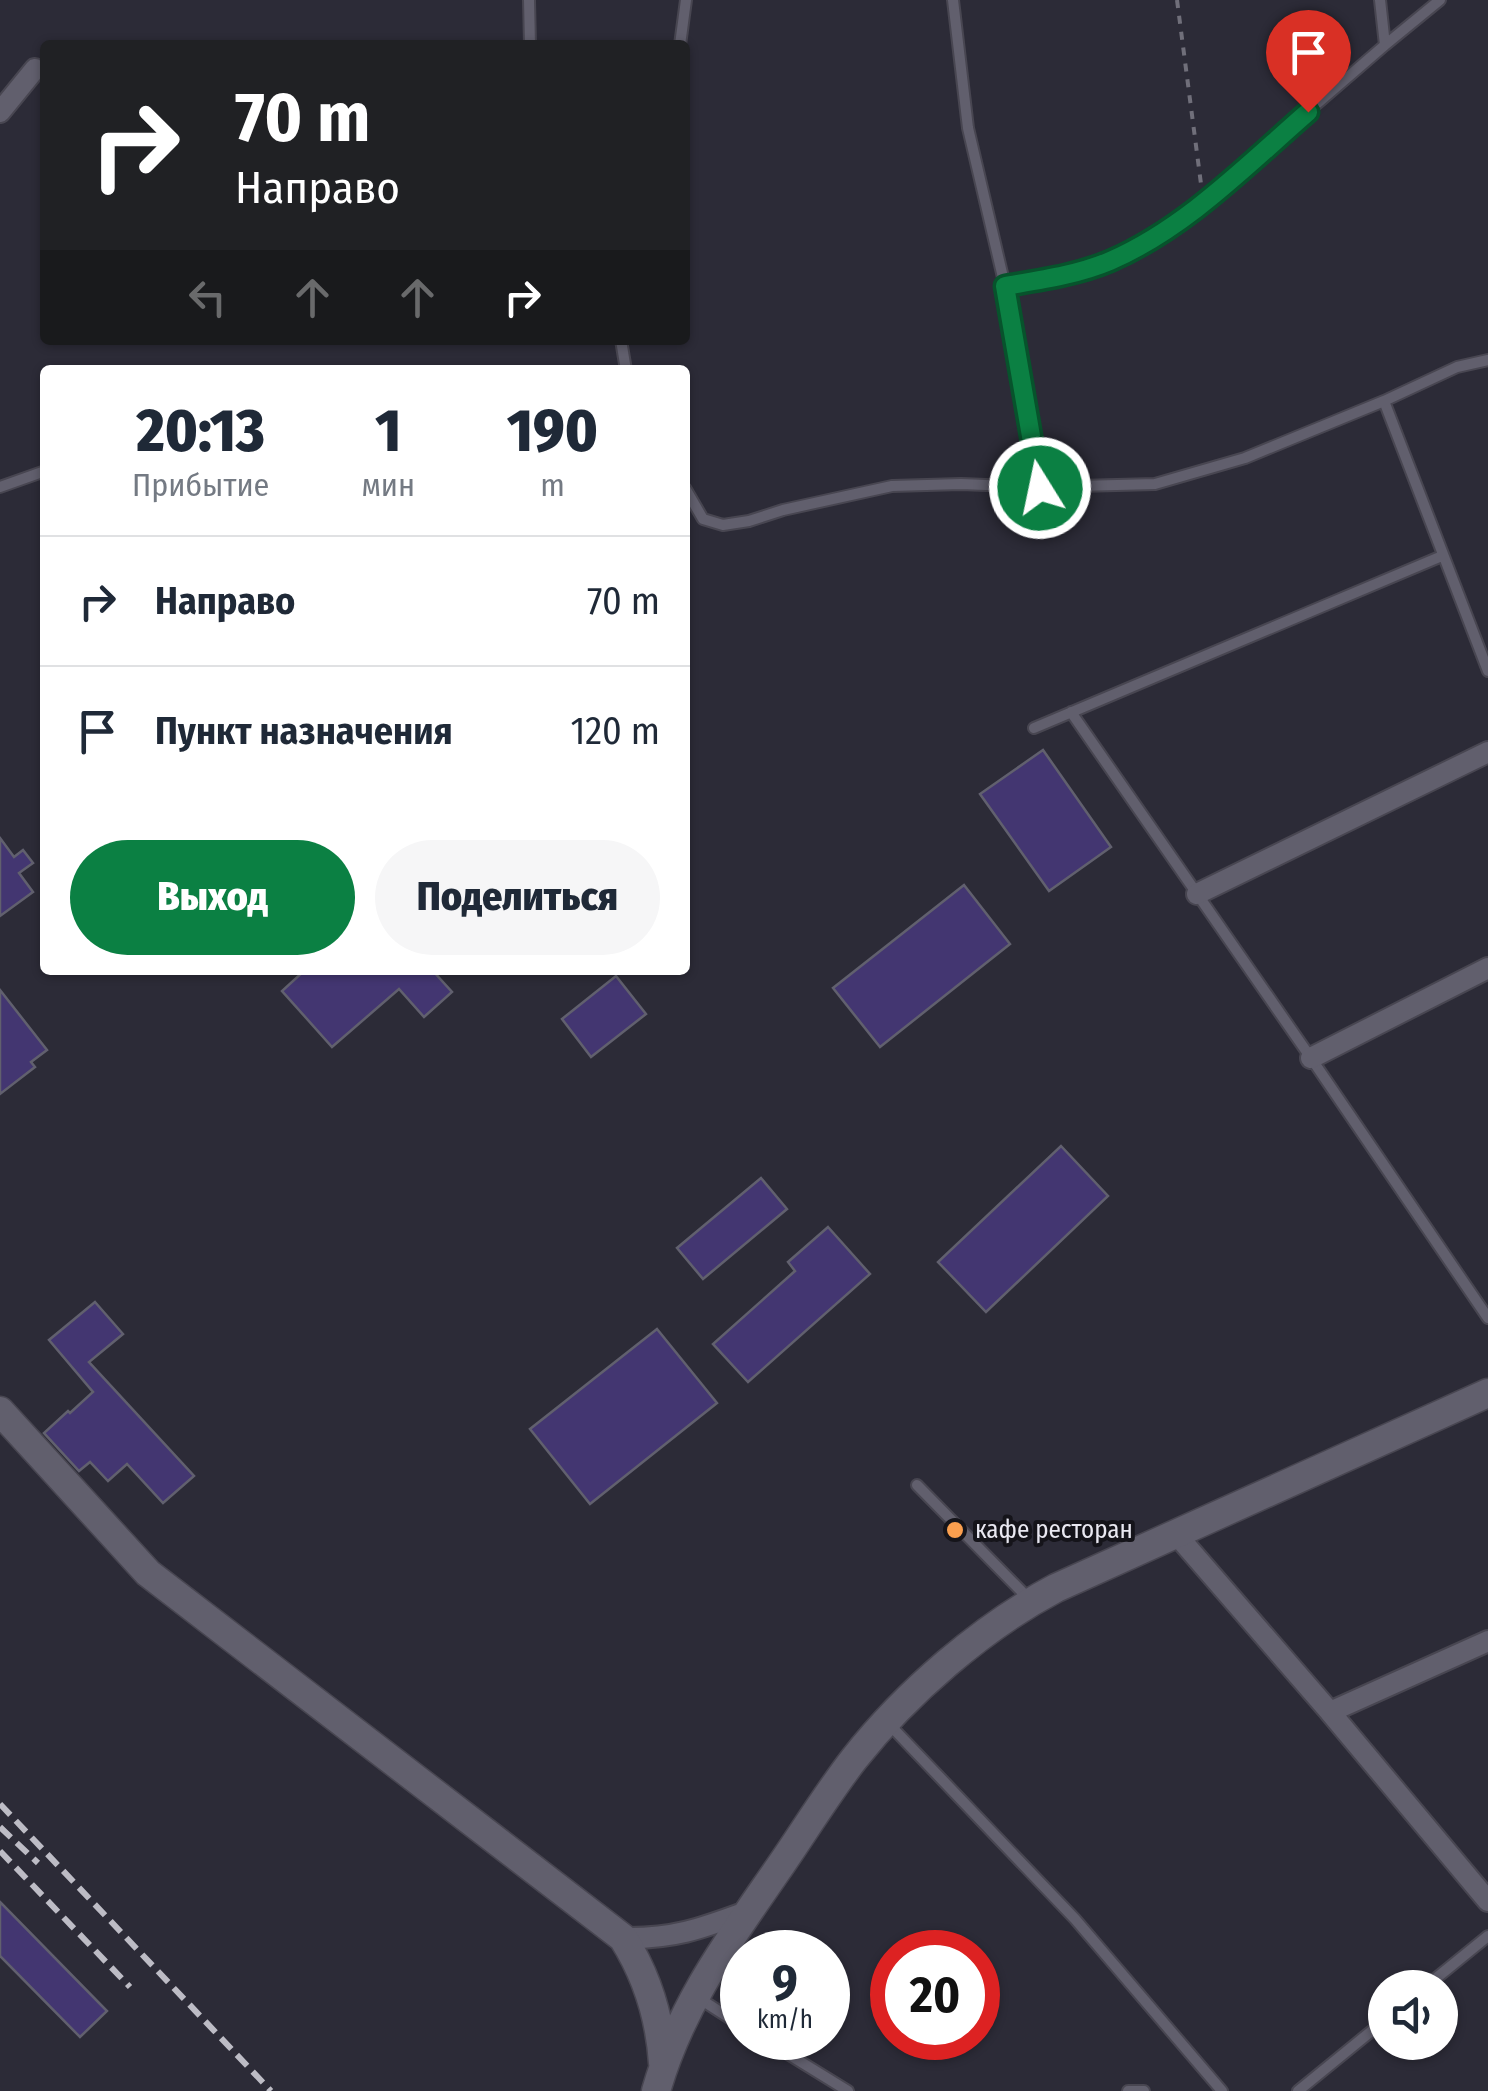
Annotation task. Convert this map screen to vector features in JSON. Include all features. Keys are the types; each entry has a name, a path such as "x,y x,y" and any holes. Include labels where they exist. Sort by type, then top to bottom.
{"main road":[{"path":"660,2078 678,2026 746,1912 853,1760 886,1722 951,1660 1031,1601 1488,1394"},
{"path":"0,1410 148,1573 623,1938 646,1980 658,2026 660,2078"}],"street":[{"path":"0,112 34,70"},
{"path":"1197,894 1488,752"},
{"path":"1311,1058 1488,968"},
{"path":"1176,1534 1488,1901"},
{"path":"1330,1712 1488,1640"},
{"path":"623,1938 686,1934 746,1912"}],"lane":[{"path":"529,0 530,40"},
{"path":"681,40 686,0"},
{"path":"953,0 968,128 1005,286 1040,488"},
{"path":"1380,0 1386,45"},
{"path":"1005,286 1070,274 1110,261 1162,234 1440,0"},
{"path":"690,497 703,519 723,525 892,486 1040,488 1155,484 1246,458 1384,402 1457,367 1488,360"},
{"path":"1384,402 1488,671"},
{"path":"0,486 40,473"},
{"path":"1034,728 1442,556"},
{"path":"1070,712 1488,1318"},
{"path":"917,1485 1031,1601"},
{"path":"886,1722 1075,1919 1222,2091"},
{"path":"1446,1970 1488,1936"},
{"path":"694,1996 720,2012"},
{"path":"1298,2091 1368,2034"},
{"path":"798,2060 848,2091"},
{"path":"1128,2091 1144,2091"}],"path":[{"path":"1177,0 1204,202"}],"building":[{"path":"1043,750 1111,847 1049,891 980,794"},
{"path":"0,838 14,857 23,850 33,863 19,873 33,892 0,916"},
{"path":"964,885 1010,944 880,1047 833,988"},
{"path":"300,975 437,975 452,992 424,1017 399,989 332,1047 282,991"},
{"path":"616,976 646,1014 591,1057 562,1019"},
{"path":"0,990 47,1050 31,1062 35,1067 0,1094"},
{"path":"1061,1146 1108,1196 986,1312 938,1262"},
{"path":"761,1178 787,1209 703,1279 677,1248"},
{"path":"828,1227 870,1274 748,1382 713,1344 795,1271 788,1262"},
{"path":"95,1302 123,1334 89,1362 194,1476 163,1503 127,1464 108,1481 90,1462 79,1471 44,1433 93,1392 49,1340"},
{"path":"657,1329 717,1403 590,1504 530,1429"},
{"path":"0,1902 107,2011 80,2037 0,1956"}],"railway":[{"path":"0,1804 271,2091"},
{"path":"0,1827 38,1863"},
{"path":"0,1851 130,1987"}],"place":[{"name":"кафе ресторан","path":"955,1530"}],"route":[{"path":"1040,488 1005,286 1070,274 1110,261 1162,234 1308,112"}]}
